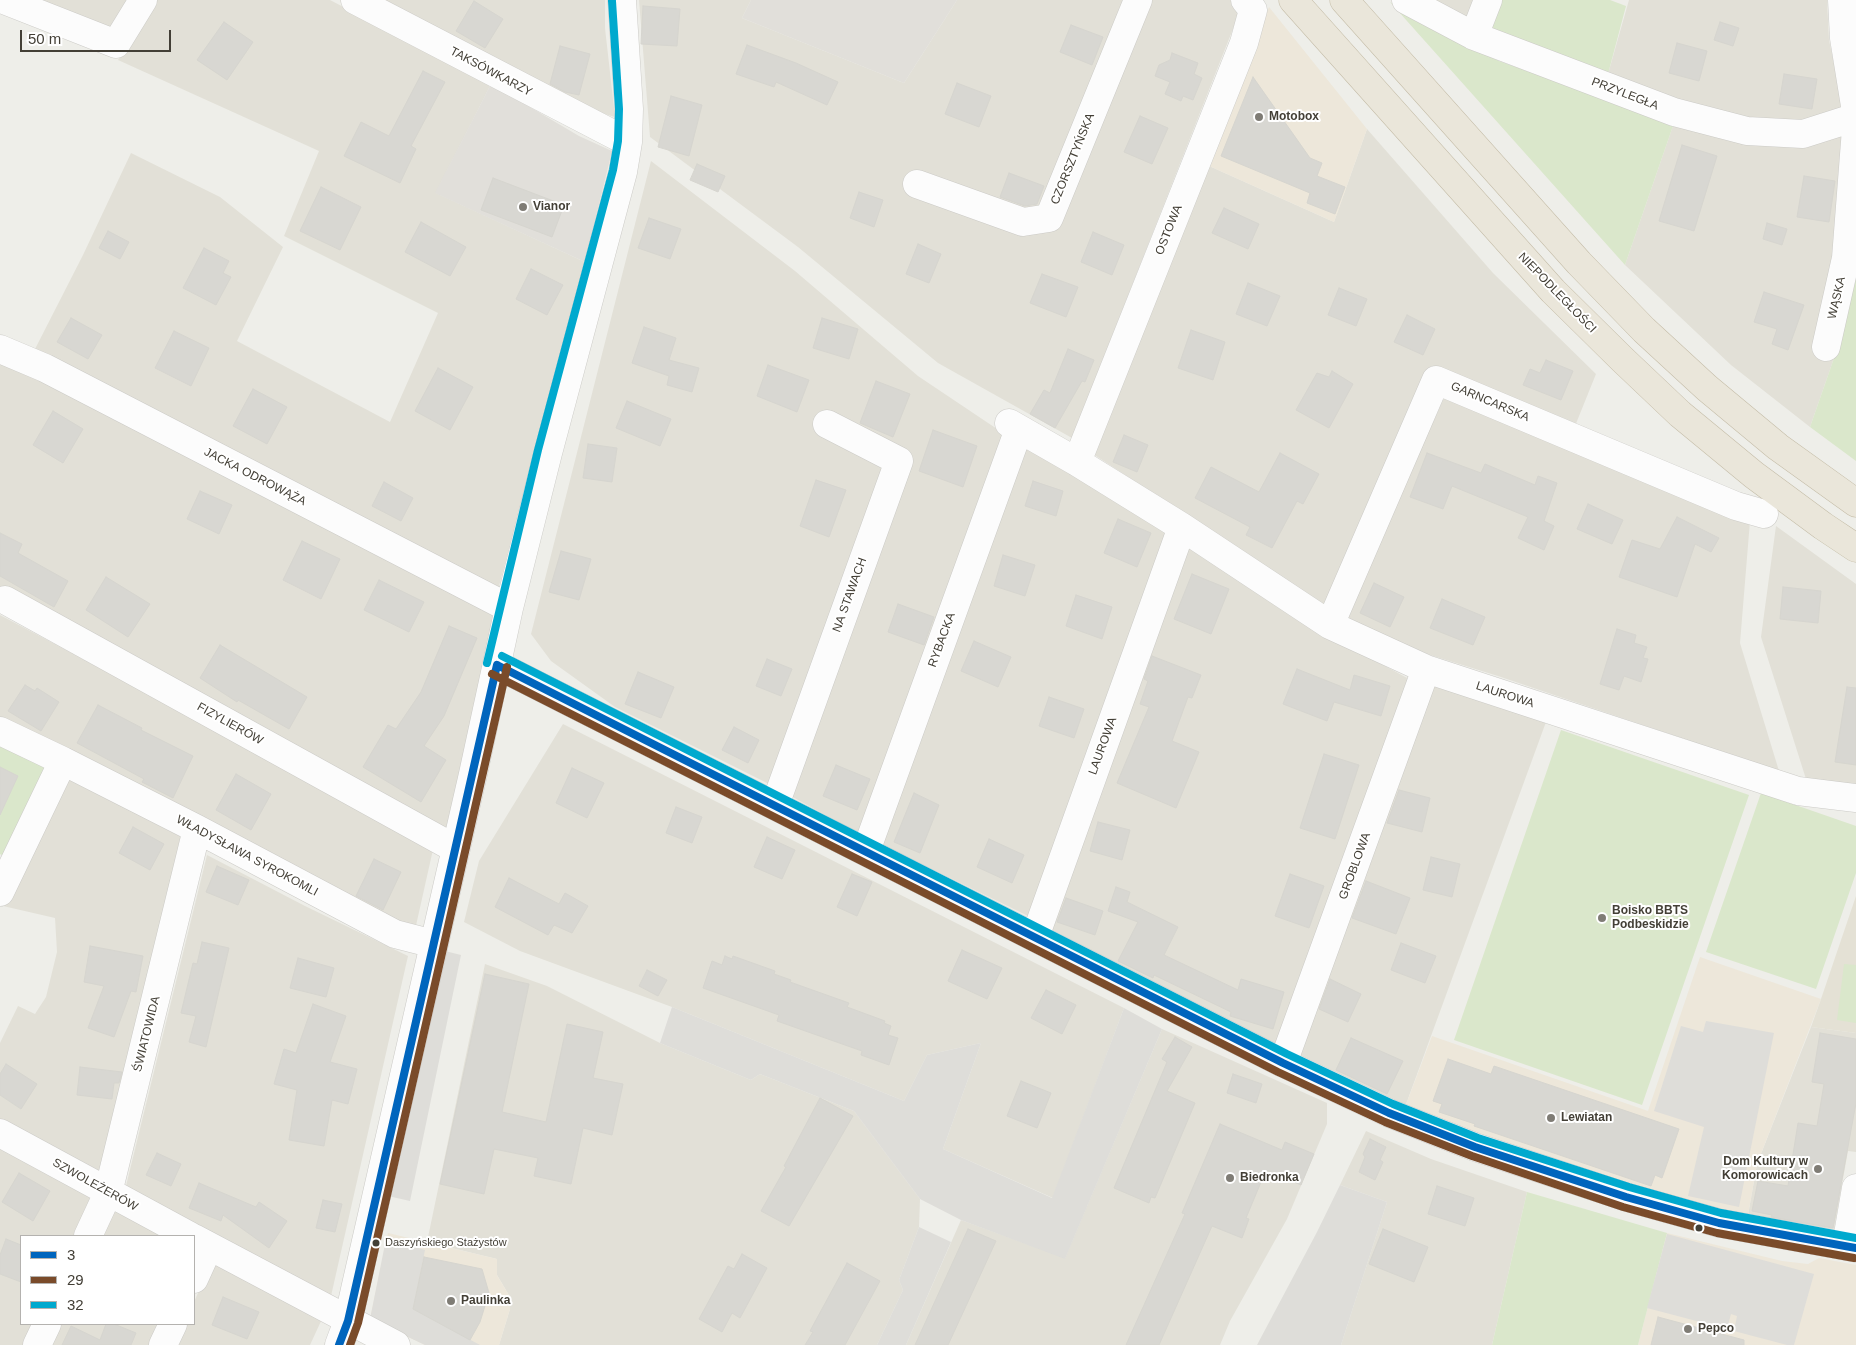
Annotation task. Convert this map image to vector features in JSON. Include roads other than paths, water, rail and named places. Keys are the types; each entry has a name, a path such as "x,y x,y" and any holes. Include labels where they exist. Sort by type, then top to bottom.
{"highway":[{"name":"NIEPODLEGŁOŚCI","path":"1293,0 1553,291 1623,360 1680,414 1754,474 1823,526 1856,548"},
{"path":"1344,0 1573,257 1644,330 1707,388 1778,447 1856,503"}],"street":[{"path":"4,0 116,44 143,0"},
{"name":"TAKSÓWKARZY","path":"355,0 628,142"},
{"path":"343,1333 456,849 509,608 623,172 628,142 629,109 622,0"},
{"name":"CZORSZTYŃSKA","path":"918,184 1023,222 1049,218 1138,0"},
{"name":"OSTOWA","path":"1077,462 1244,43 1253,10 1245,0"},
{"name":"PRZYLEGŁA","path":"1406,0 1474,36 1674,112 1747,131 1803,134 1856,118"},
{"path":"1474,36 1488,0"},
{"path":"1842,0 1844,38 1856,112"},
{"name":"WĄSKA","path":"1826,347 1846,258 1856,129"},
{"name":"JACKA ODROWĄŻA","path":"0,349 45,368 509,608"},
{"name":"GARNCARSKA","path":"1330,625 1436,380 1736,506 1764,514"},
{"name":"NA STAWACH","path":"775,806 898,461 827,424"},
{"name":"LAUROWA","path":"1014,426 1077,462 1182,527 1330,625 1426,670 1798,791 1856,798"},
{"name":"RYBACKA","path":"866,851 1014,426"},
{"name":"LAUROWA","path":"1035,937 1182,527"},
{"name":"FIZYLIERÓW","path":"5,600 456,849"},
{"path":"497,665 1283,1063 1360,1100 1422,1126 1575,1181 1719,1223 1822,1243 1851,1247 1856,1188"},
{"name":"GROBLOWA","path":"1283,1063 1426,670"},
{"name":"WŁADYSŁAWA SYROKOMLI","path":"0,731 197,829 395,934 434,944"},
{"path":"0,892 63,761"},
{"name":"ŚWIATOWIDA","path":"88,1235 108,1193 197,829"},
{"name":"SZWOLEŻERÓW","path":"0,1133 188,1235"},
{"path":"195,1269 198,1240"},
{"name":"SZWOLEŻERÓW","path":"198,1240 343,1333 396,1345"},
{"path":"37,1345 47,1325"},
{"path":"163,1345 173,1325"}],"place":[{"name":"Motobox","path":"1259,117"},
{"name":"Vianor","path":"523,207"},
{"name":"Boisko BBTS Podbeskidzie","path":"1602,918"},
{"name":"Lewiatan","path":"1551,1118"},
{"name":"Dom Kultury w Komorowicach","path":"1818,1169"},
{"name":"Biedronka","path":"1230,1178"},
{"name":"Daszyńskiego Stażystów","path":"376,1243"},
{"name":"Paulinka","path":"451,1301"},
{"name":"Pepco","path":"1688,1329"}]}
